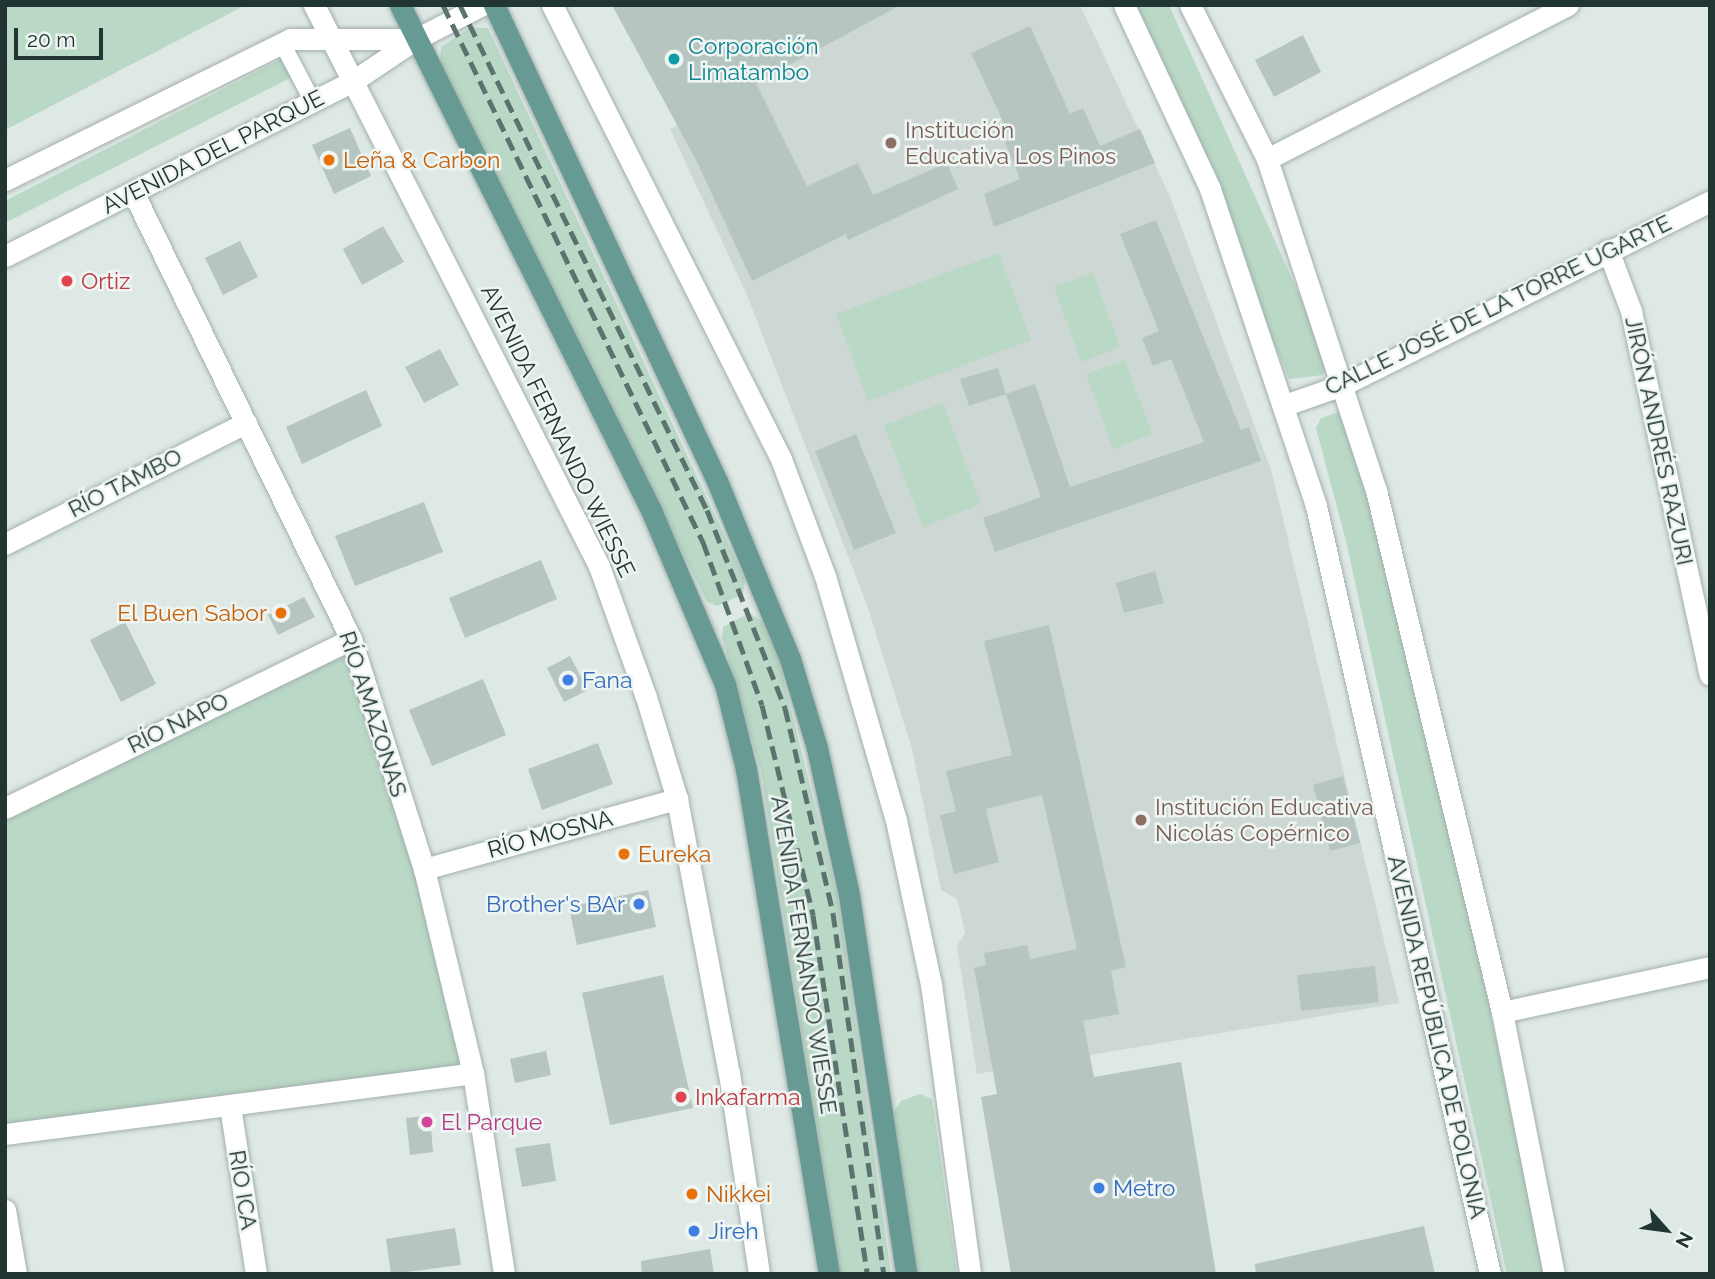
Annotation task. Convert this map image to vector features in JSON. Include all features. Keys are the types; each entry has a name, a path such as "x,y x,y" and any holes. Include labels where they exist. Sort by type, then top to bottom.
{"main road":[{"name":"AVENIDA FERNANDO WIESSE","path":"314,5 599,566 677,799 729,1073 759,1274"},
{"name":"AVENIDA FERNANDO WIESSE","path":"400,5 651,510 725,684 758,837 829,1274"},
{"name":"AVENIDA DEL PARQUE","path":"5,256 354,81 416,38 482,5"},
{"name":"AVENIDA FERNANDO WIESSE","path":"494,5 717,481 790,659 849,895 906,1274"},
{"path":"552,5 781,459 825,576 861,686 909,883 930,984 970,1274"},
{"name":"AVENIDA REPÚBLICA DE POLONIA","path":"1124,5 1210,189 1285,405 1316,506 1490,1274"},
{"path":"1190,5 1267,159 1345,384 1376,490 1502,1012 1554,1274"},
{"path":"1267,159 1568,5"},
{"name":"AVENIDA DEL PARQUE","path":"5,180 282,43 331,38 416,38"},
{"name":"RÍO AMAZONAS","path":"133,192 351,639 424,869 473,1073 503,1274"},
{"name":"CALLE JOSÉ DE LA TORRE UGARTE","path":"1285,405 1345,384 1710,201"},
{"name":"JIRÓN ANDRÉS RAZURI","path":"1608,250 1631,311 1710,675"},
{"name":"RÍO TAMBO","path":"5,544 246,423"},
{"name":"RÍO NAPO","path":"5,808 351,639"},
{"name":"RÍO MOSNA","path":"424,869 677,799"},
{"path":"1502,1012 1710,967"},
{"path":"5,1134 473,1073"},
{"name":"RÍO ICA","path":"230,1105 256,1274"},
{"path":"5,1210 16,1274"}],"lane":[{"path":"282,43 313,102"}],"shaded area":[{"path":"901,5 1080,5 1171,199 1272,473 1399,1003 977,1074 957,946 965,933 961,915 957,899 941,890 912,749 867,605 747,295 670,129"}],"green space":[{"path":"5,5 242,5 242,7 5,130"},
{"path":"1134,5 1169,5 1329,361 1323,375 1289,379"},
{"path":"471,27 488,28 745,580 743,594 717,606 707,602 440,62 441,47"},
{"path":"283,58 292,77 5,223 5,201"},
{"path":"999,253 1031,340 868,401 836,314"},
{"path":"1093,273 1120,347 1081,362 1054,287"},
{"path":"1125,360 1152,434 1113,449 1086,374"},
{"path":"943,403 981,504 923,527 884,425"},
{"path":"1339,412 1353,416 1379,496 1547,1274 1507,1274 1346,541 1316,428 1321,418"},
{"path":"749,613 762,621 778,658 837,894 891,1274 840,1274 761,771 722,637 723,627"},
{"path":"351,639 473,1073 5,1134 5,808"},
{"path":"920,1094 932,1099 957,1274 916,1274 893,1113 901,1101"}],"building":[{"path":"612,5 901,5 756,83 807,186 858,163 873,195 947,163 958,189 848,240 846,234 752,281 696,160"},
{"path":"1030,26 1070,114 1083,108 1100,146 1140,129 1155,163 994,227 984,194 1020,179 1005,142 1011,139 971,53"},
{"path":"1303,35 1321,72 1274,97 1255,60"},
{"path":"350,128 371,176 334,194 312,145"},
{"path":"1156,220 1241,430 1249,427 1261,461 995,552 983,518 1041,497 1006,394 1035,384 1070,487 1204,442 1171,359 1153,366 1142,338 1159,331 1120,234"},
{"path":"383,226 404,262 362,285 343,249"},
{"path":"240,241 258,277 223,295 205,258"},
{"path":"440,349 459,385 424,403 405,367"},
{"path":"998,368 1006,394 969,406 960,379"},
{"path":"366,390 382,426 302,464 286,427"},
{"path":"856,434 896,533 854,550 815,451"},
{"path":"424,502 443,552 355,586 335,536"},
{"path":"541,560 557,599 465,638 449,598"},
{"path":"1155,571 1164,603 1124,613 1116,583"},
{"path":"304,597 315,617 278,635 268,615"},
{"path":"125,622 156,684 121,702 90,640"},
{"path":"1049,625 1126,967 1111,971 1119,1014 1083,1021 1094,1077 1181,1062 1216,1274 1011,1274 981,1097 997,1094 974,968 986,965 984,953 1027,945 1030,959 1077,949 1042,795 986,809 999,862 954,874 940,815 956,811 946,771 1012,755 984,641"},
{"path":"570,656 588,690 564,702 547,668"},
{"path":"483,679 506,735 432,766 409,710"},
{"path":"598,743 613,784 542,810 528,769"},
{"path":"1343,776 1360,843 1330,851 1313,785"},
{"path":"648,890 656,927 577,945 569,907"},
{"path":"1375,966 1379,1002 1301,1011 1297,975"},
{"path":"663,975 693,1108 610,1125 582,993"},
{"path":"546,1051 551,1075 515,1083 510,1059"},
{"path":"430,1115 433,1152 410,1155 406,1118"},
{"path":"550,1143 556,1181 522,1187 515,1148"},
{"path":"1424,1226 1435,1274 1256,1274 1255,1264"},
{"path":"455,1228 461,1265 391,1274 386,1239"},
{"path":"710,1249 714,1274 642,1274 641,1261"}],"railway":[{"path":"443,5 703,542 762,705 813,915 867,1274"},
{"path":"460,5 707,510 785,708 833,913 884,1274"}],"place":[{"name":"Corporación Limatambo","path":"674,59"},
{"name":"Institución Educativa Los Pinos","path":"891,143"},
{"name":"Leña & Carbon","path":"329,160"},
{"name":"Ortiz","path":"67,281"},
{"name":"El Buen Sabor","path":"281,613"},
{"name":"Fana","path":"568,680"},
{"name":"Institución Educativa Nicolás Copérnico","path":"1141,820"},
{"name":"Eureka","path":"624,854"},
{"name":"Brother's BAr","path":"639,904"},
{"name":"Inkafarma","path":"681,1097"},
{"name":"El Parque","path":"427,1122"},
{"name":"Metro","path":"1099,1188"},
{"name":"Nikkei","path":"692,1194"},
{"name":"Jireh","path":"694,1231"}]}
